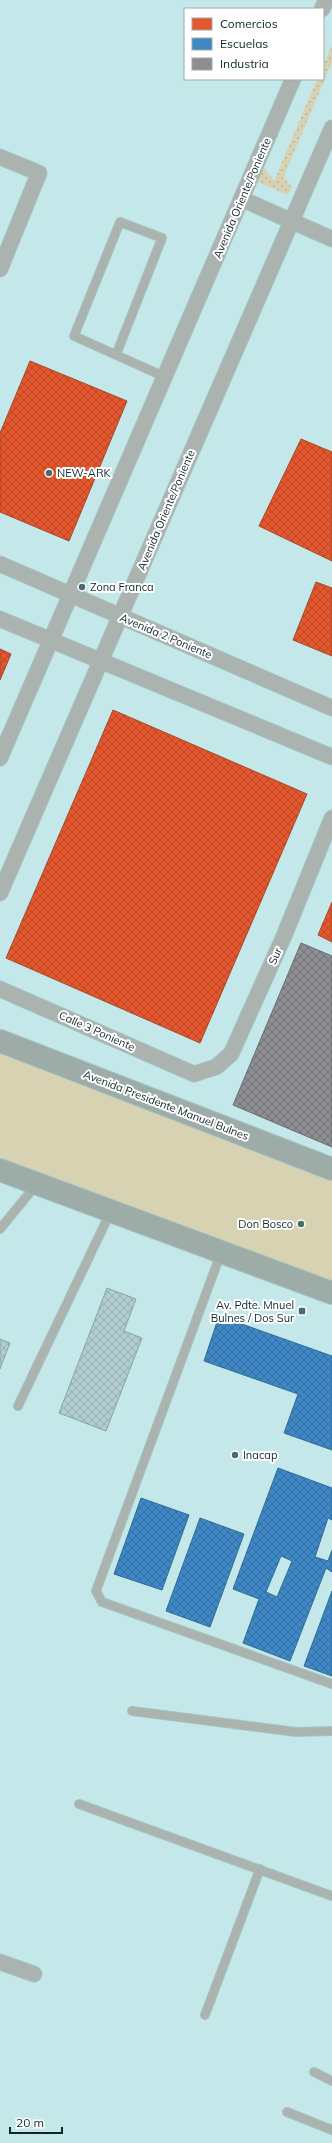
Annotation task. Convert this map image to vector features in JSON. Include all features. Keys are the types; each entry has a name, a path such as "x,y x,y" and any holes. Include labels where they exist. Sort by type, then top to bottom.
{"main road":[{"name":"Avenida Presidente Manuel Bulnes","path":"0,1040 332,1169"},
{"path":"0,1170 112,1210 332,1293"}],"street":[{"name":"Avenida Oriente/Poniente","path":"0,758 293,80"},
{"name":"Avenida Oriente/Poniente","path":"0,893 332,128"},
{"path":"0,157 39,173 2,260"},
{"path":"242,199 332,239"},
{"name":"Avenida 2 Poniente","path":"0,564 332,708"},
{"path":"0,619 332,757"},
{"name":"Sur","path":"194,1074 216,1067 231,1054 284,936 332,818"},
{"name":"Calle 3 Poniente","path":"0,989 194,1074"},
{"path":"0,1962 34,1974"}],"lane":[{"path":"116,355 162,238 120,222 74,336 116,355 165,376"},
{"path":"0,1229 37,1183"},
{"path":"18,1406 112,1210"},
{"path":"222,1251 96,1591 102,1602 332,1684"},
{"path":"132,1710 296,1732 332,1731"},
{"path":"79,1804 332,1896"},
{"path":"205,2015 260,1869"},
{"path":"314,2072 332,2081"},
{"path":"286,2112 332,2130"}],"shaded area":[{"path":"332,45 332,62 284,176 292,188 287,195 256,181 262,165 274,181 317,80 324,80 324,64"},
{"path":"0,1051 332,1180 332,1288 0,1165"}],"building: Comercios":[{"name":"NEW-ARK","path":"30,361 127,401 69,541 0,512 0,433"},
{"path":"301,439 332,452 332,561 259,526"},
{"path":"316,582 332,588 332,656 293,640"},
{"path":"0,649 11,654 0,680"},
{"path":"113,710 307,794 200,1043 6,958"},
{"path":"332,902 332,942 318,935"}],"building: Escuelas":[{"path":"219,1316 332,1356 332,1450 284,1433 298,1394 204,1361"},
{"path":"278,1468 332,1488 332,1520 328,1518 315,1557 328,1561 332,1550 332,1572 326,1568 290,1661 243,1643 259,1599 233,1589","holes":["281,1556 292,1561 277,1597 266,1592"]},
{"path":"141,1498 189,1515 162,1590 114,1574"},
{"path":"200,1518 244,1534 210,1627 166,1611"},
{"path":"332,1591 332,1676 304,1666"}],"building: Industria":[{"path":"301,943 332,956 332,1147 233,1105"}],"building: Otros":[{"path":"107,1288 136,1299 124,1331 142,1338 106,1431 59,1413"},
{"path":"0,1339 10,1343 0,1369"}],"place":[{"name":"NEW-ARK","path":"49,473"},
{"name":"Zona Franca","path":"82,587"},
{"name":"Don Bosco","path":"301,1224"},
{"name":"Av. Pdte. Mnuel Bulnes / Dos Sur","path":"302,1311"},
{"name":"Inacap","path":"235,1455"}]}
